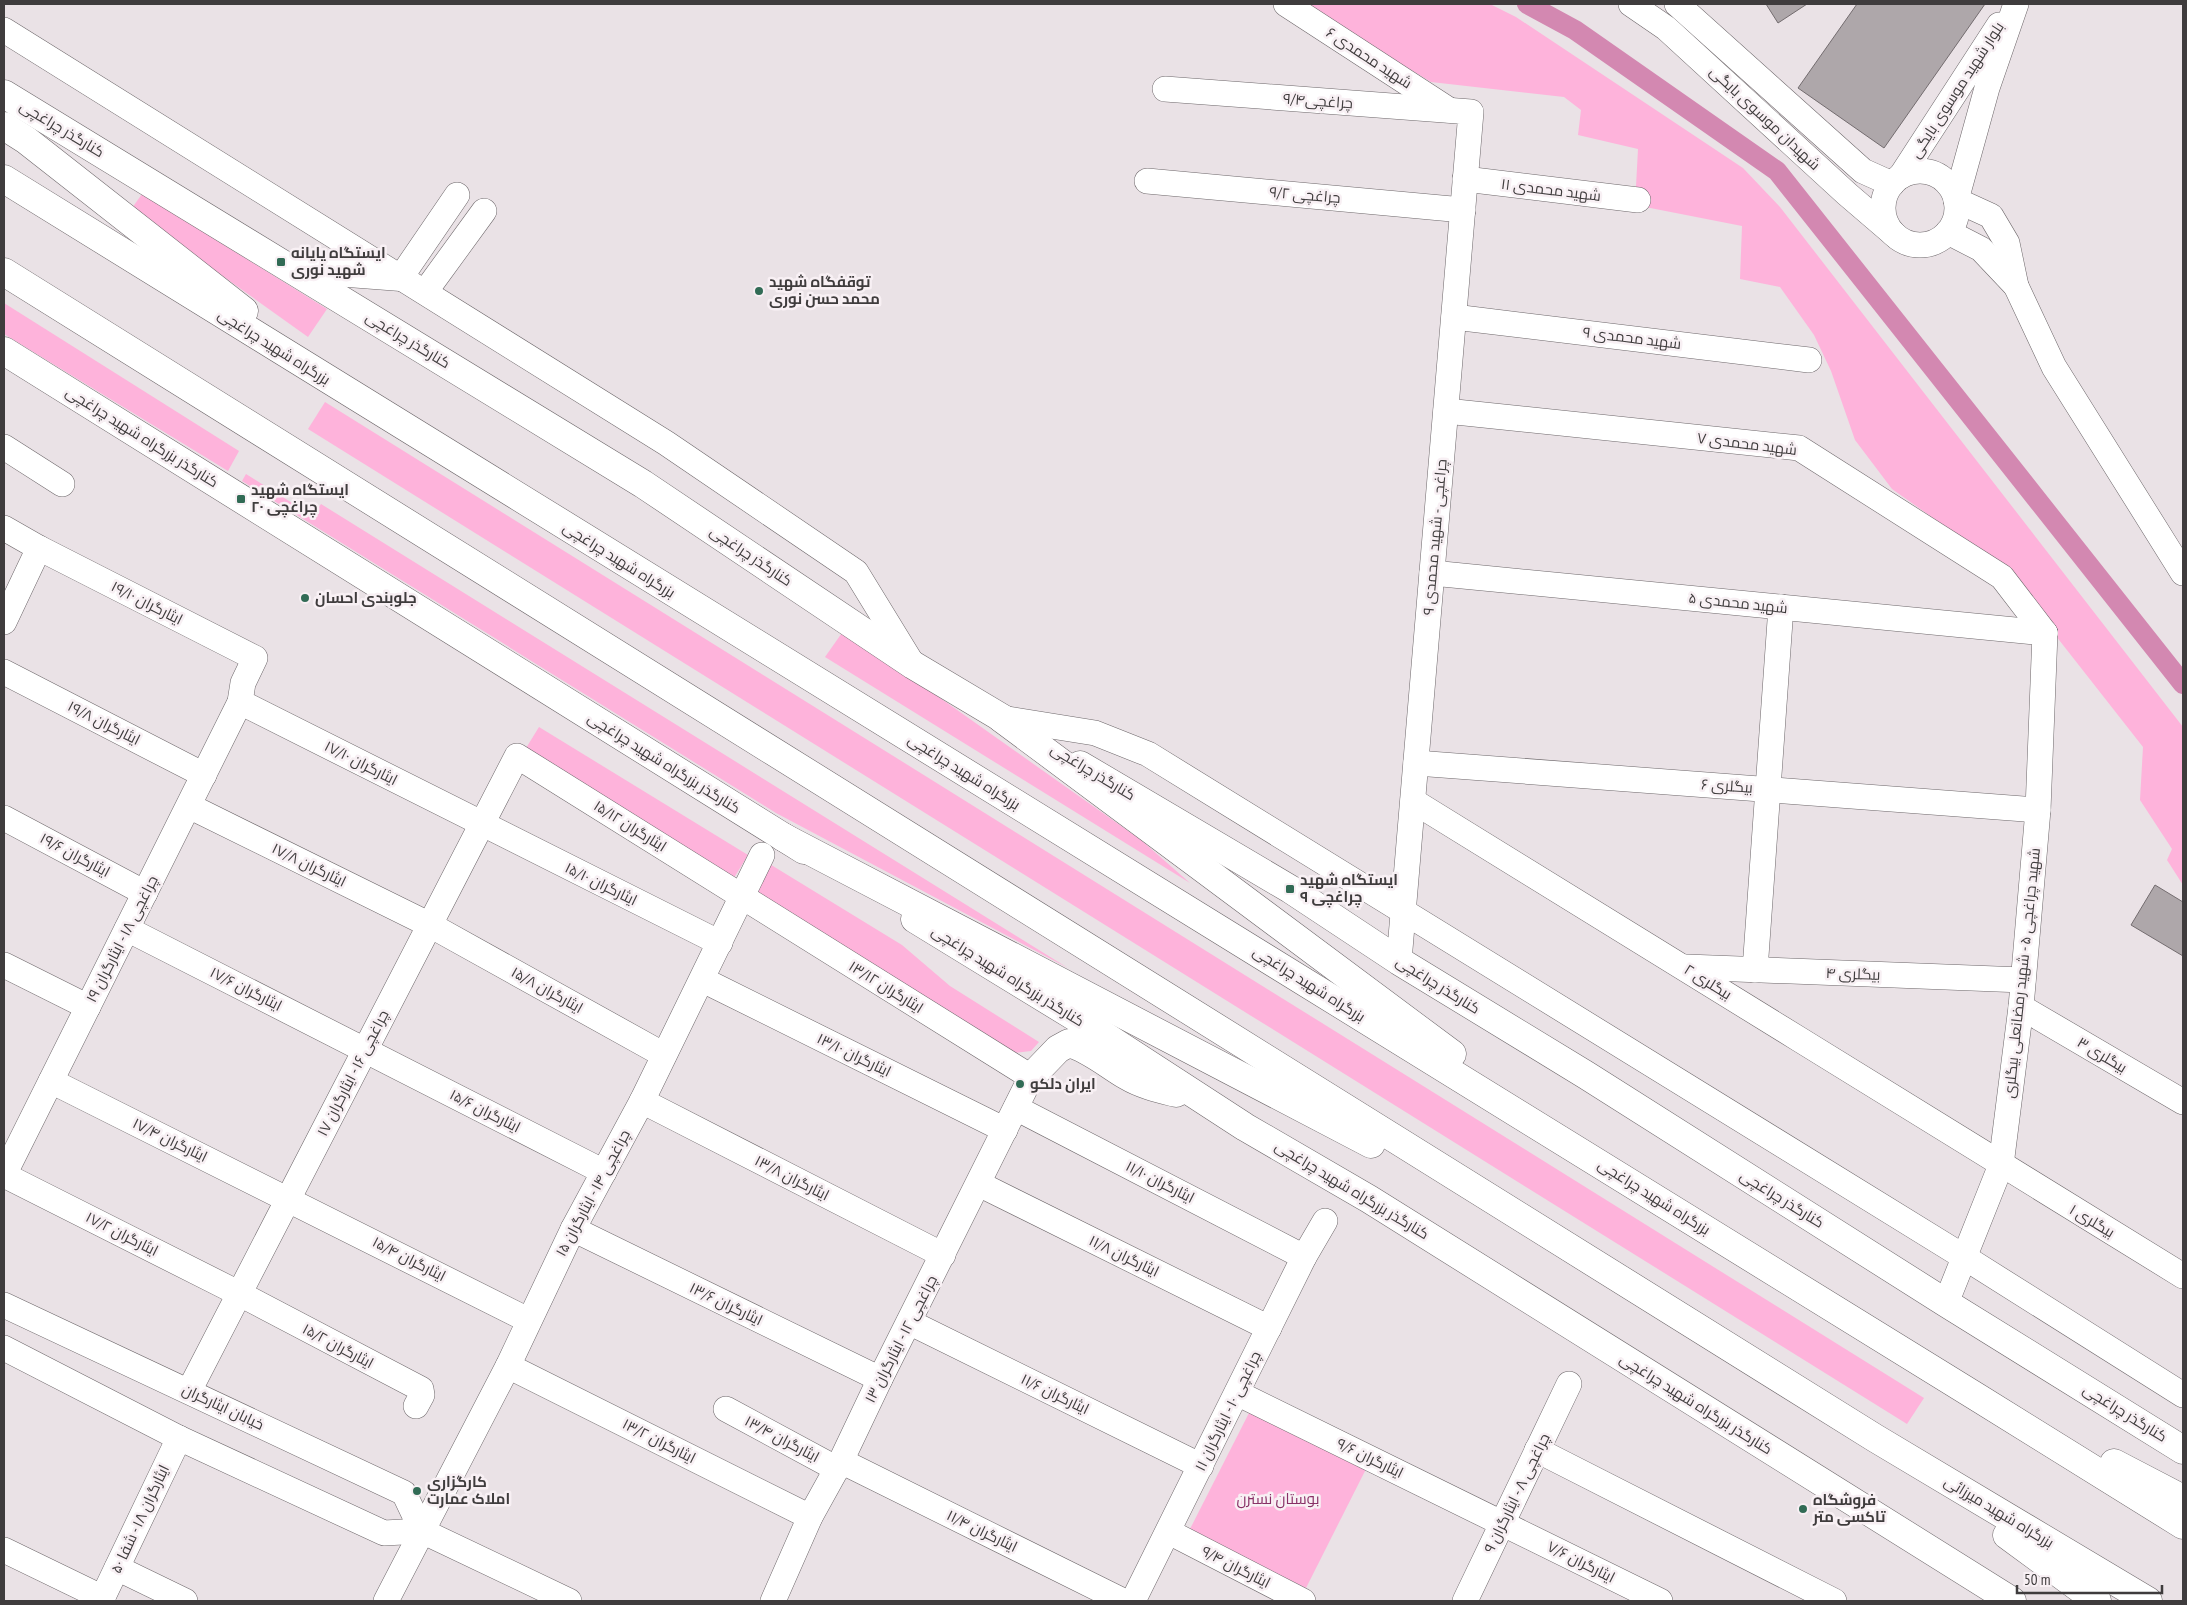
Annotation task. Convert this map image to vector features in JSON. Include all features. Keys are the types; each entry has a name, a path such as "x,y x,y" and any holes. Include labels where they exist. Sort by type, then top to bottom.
{"main road":[{"name":"کنارگذر چراغچی","path":"4,94 643,484 913,664 1000,718 1290,889 1399,961 1586,1075 1946,1303 2183,1450"},
{"path":"4,126 26,140 358,399"},
{"name":"بزرگراه شهید چراغچی","path":"4,179 1925,1364"},
{"path":"292,269 401,277"},
{"path":"4,272 1875,1438 2097,1601"},
{"name":"کنارگذر بزرگراه شهید چراغچی","path":"4,351 1085,1023 1245,1127 1369,1199 2012,1601"},
{"path":"1000,718 1596,1161"},
{"path":"783,837 1566,1246"},
{"path":"1031,1076 1058,1049 1069,1043 1080,1046 1130,1078 1159,1089 1201,1098"},
{"path":"1925,1364 2183,1499"},
{"path":"1925,1364 2183,1525"},
{"name":"بزرگراه شهید میرزائی","path":"1875,1438 2148,1601"}],"street":[{"name":"شهید محمدی ۶","path":"1286,4 1461,112"},
{"name":"شهیدان موسوی بایگی","path":"1631,4 1666,28 1847,194 1896,236"},
{"name":"شهیدان موسوی بایگی","path":"1677,4 1863,171 1897,180"},
{"name":"بلوار شهید موسوی بایگی","path":"1897,180 2014,4"},
{"name":"بلوار شهید موسوی بایگی","path":"1956,200 1987,88 2014,4"},
{"path":"4,30 666,443 856,572 913,664"},
{"name":"۹/۴چراغچی","path":"1165,89 1461,112"},
{"name":"۹ چراغچی - شهید محمدی","path":"1399,961 1463,210 1465,179 1461,112"},
{"path":"1918,171 1935,174 1945,180 1952,189 1957,211 1954,222 1948,232 1928,244 1906,242 1896,236 1888,226 1884,216 1883,204 1886,193 1897,180 1918,171"},
{"name":"شهید محمدی ۱۱","path":"1465,179 1638,200"},
{"name":"۹/۲ چراغچی","path":"1147,181 1463,210"},
{"path":"401,277 457,195"},
{"path":"1956,200 1991,216 2007,243 2016,286 2054,367 2183,573"},
{"path":"425,292 484,211"},
{"path":"1948,232 1981,249 2016,286"},
{"name":"شهید محمدی ۹","path":"1454,317 1809,360"},
{"name":"شهید محمدی ۷","path":"1446,411 1799,448 2002,577 2045,633"},
{"path":"4,448 62,484"},
{"name":"ایثارگران ۱۹/۱۰","path":"4,528 39,548 255,658"},
{"path":"4,622 39,548"},
{"name":"شهید محمدی ۵","path":"1432,574 2045,633"},
{"path":"1755,970 1781,607"},
{"name":"شهید چراغچی ۵ - شهید رمضانعلی بیگلری","path":"1946,1303 2001,1165 2021,1007 2038,810 2045,633"},
{"name":"چراغچی ۱۸ - ایثارگران ۱۹","path":"4,1175 11,1142 51,1081 240,702 243,683 255,658"},
{"name":"ایثارگران ۱۹/۸","path":"4,672 204,774"},
{"name":"ایثارگران ۱۷/۱۰","path":"240,702 482,824"},
{"path":"1000,718 1095,733 1148,754 1964,1257 2183,1395"},
{"name":"چراغچی ۱۶ - ایثارگران ۱۷","path":"189,1391 518,756"},
{"name":"ایثارگران ۱۵/۱۲","path":"518,756 742,897"},
{"name":"بیگلری ۶","path":"1416,763 2038,810"},
{"name":"بیگلری ۲","path":"1412,802 1684,967 2001,1165"},
{"name":"ایثارگران ۱۷/۸","path":"189,806 430,925"},
{"name":"ایثارگران ۱۹/۶","path":"4,818 146,892"},
{"name":"ایثارگران ۱۵/۱۰","path":"482,824 720,942"},
{"name":"چراغچی ۱۴ - ایثارگران ۱۵","path":"386,1601 508,1366 528,1320 573,1229 642,1101 703,980 762,855"},
{"name":"ایثارگران ۱۳/۱۲","path":"742,897 1031,1076"},
{"name":"ایثارگران ۱۵/۸","path":"430,925 664,1055"},
{"name":"ایثارگران ۱۷/۶","path":"127,929 366,1049"},
{"path":"4,964 88,1007"},
{"name":"بیگلری ۴","path":"1684,967 2023,980"},
{"name":"ایثارگران ۱۳/۱۰","path":"703,980 1005,1130"},
{"name":"بیگلری ۳","path":"2021,1007 2183,1102"},
{"name":"ایثارگران ۱۵/۶","path":"366,1049 604,1172"},
{"name":"چراغچی ۱۲ - ایثارگران ۱۳","path":"780,1599 810,1517 839,1465 1031,1076"},
{"name":"ایثارگران ۱۷/۴","path":"51,1081 289,1199"},
{"name":"ایثارگران ۱۳/۸","path":"642,1101 943,1256"},
{"name":"ایثارگران ۱۱/۱۰","path":"1016,1108 1304,1257"},
{"name":"بیگلری ۱","path":"2001,1165 2183,1276"},
{"name":"ایثارگران ۱۷/۲","path":"4,1175 240,1294"},
{"name":"ایثارگران ۱۱/۸","path":"978,1184 1268,1328"},
{"name":"ایثارگران ۱۵/۴","path":"289,1199 528,1320"},
{"name":"چراغچی ۱۰ - ایثارگران ۱۱","path":"1133,1601 1169,1532 1268,1328 1304,1257 1325,1221"},
{"name":"ایثارگران ۱۳/۶","path":"573,1229 880,1379"},
{"name":"ایثارگران ۱۵/۲","path":"240,1294 421,1390 422,1395 416,1406"},
{"name":"خیابان ایثارگران","path":"4,1305 404,1493 422,1531"},
{"name":"ایثارگران ۱۱/۶","path":"909,1322 1201,1466"},
{"path":"4,1348 180,1438 384,1533 422,1531 569,1601"},
{"name":"ایثارگران ۱۳/۲","path":"508,1366 810,1517"},
{"name":"چراغچی ۸ - ایثارگران ۹","path":"1465,1601 1569,1384"},
{"name":"ایثارگران ۹/۶","path":"1237,1393 1502,1522"},
{"name":"ایثارگران ۱۳/۴","path":"726,1409 839,1465"},
{"name":"ایثارگران ۱۸ - شفا ۵۰","path":"102,1600 180,1438"},
{"path":"1537,1450 1793,1592 1834,1601"},
{"name":"ایثارگران ۱۱/۴","path":"839,1465 1123,1601"},
{"name":"ایثارگران ۷/۶","path":"1502,1522 1660,1601"},
{"name":"ایثارگران ۹/۴","path":"1169,1532 1303,1601"},
{"path":"4,1550 102,1600"},
{"path":"117,1568 185,1601"}],"green space":[{"path":"1302,4 1490,4 1516,17 1743,168 1780,207 2183,727 2183,885 2167,860 2172,849 2140,800 2143,747 2001,566 1892,489 1855,440 1831,371 1814,335 1780,287 1740,279 1742,226 1635,205 1638,149 1578,135 1581,110 1564,97 1431,82"},
{"path":"142,194 327,309 308,337 182,247 132,208"},
{"path":"4,303 239,451 228,471 4,334"},
{"path":"325,402 1924,1398 1907,1424 308,429"},
{"path":"246,474 313,516 321,504 1068,968 776,813 242,481"},
{"path":"844,630 1141,840 1190,883 825,657"},
{"path":"539,727 748,855 732,881 523,753"},
{"path":"768,863 902,945 950,986 1039,1042 1031,1051 1014,1053 750,895"},
{"name":"بوستان نسترن","path":"1250,1411 1366,1469 1306,1588 1210,1542 1190,1529"}],"building":[{"path":"1766,4 1807,4 1778,23"},
{"path":"1857,4 1985,4 1884,148 1798,88"},
{"path":"2155,885 2183,902 2183,956 2131,925"}],"waterway":[{"path":"1527,4 1575,30 1777,171 2183,684"}],"place":[{"name":"ایستگاه پایانه شهید نوری","path":"281,262"},
{"name":"توقفگاه شهید محمد حسن نوری","path":"759,291"},
{"name":"ایستگاه شهید چراغچی ۲۰","path":"241,499"},
{"name":"جلوبندی احسان","path":"305,598"},
{"name":"ایستگاه شهید چراغچی ۹","path":"1290,889"},
{"name":"ایران دلکو","path":"1020,1084"},
{"name":"کارگزاری املاک عمارت","path":"417,1491"},
{"name":"فروشگاه تاکسی متر","path":"1803,1509"}]}
